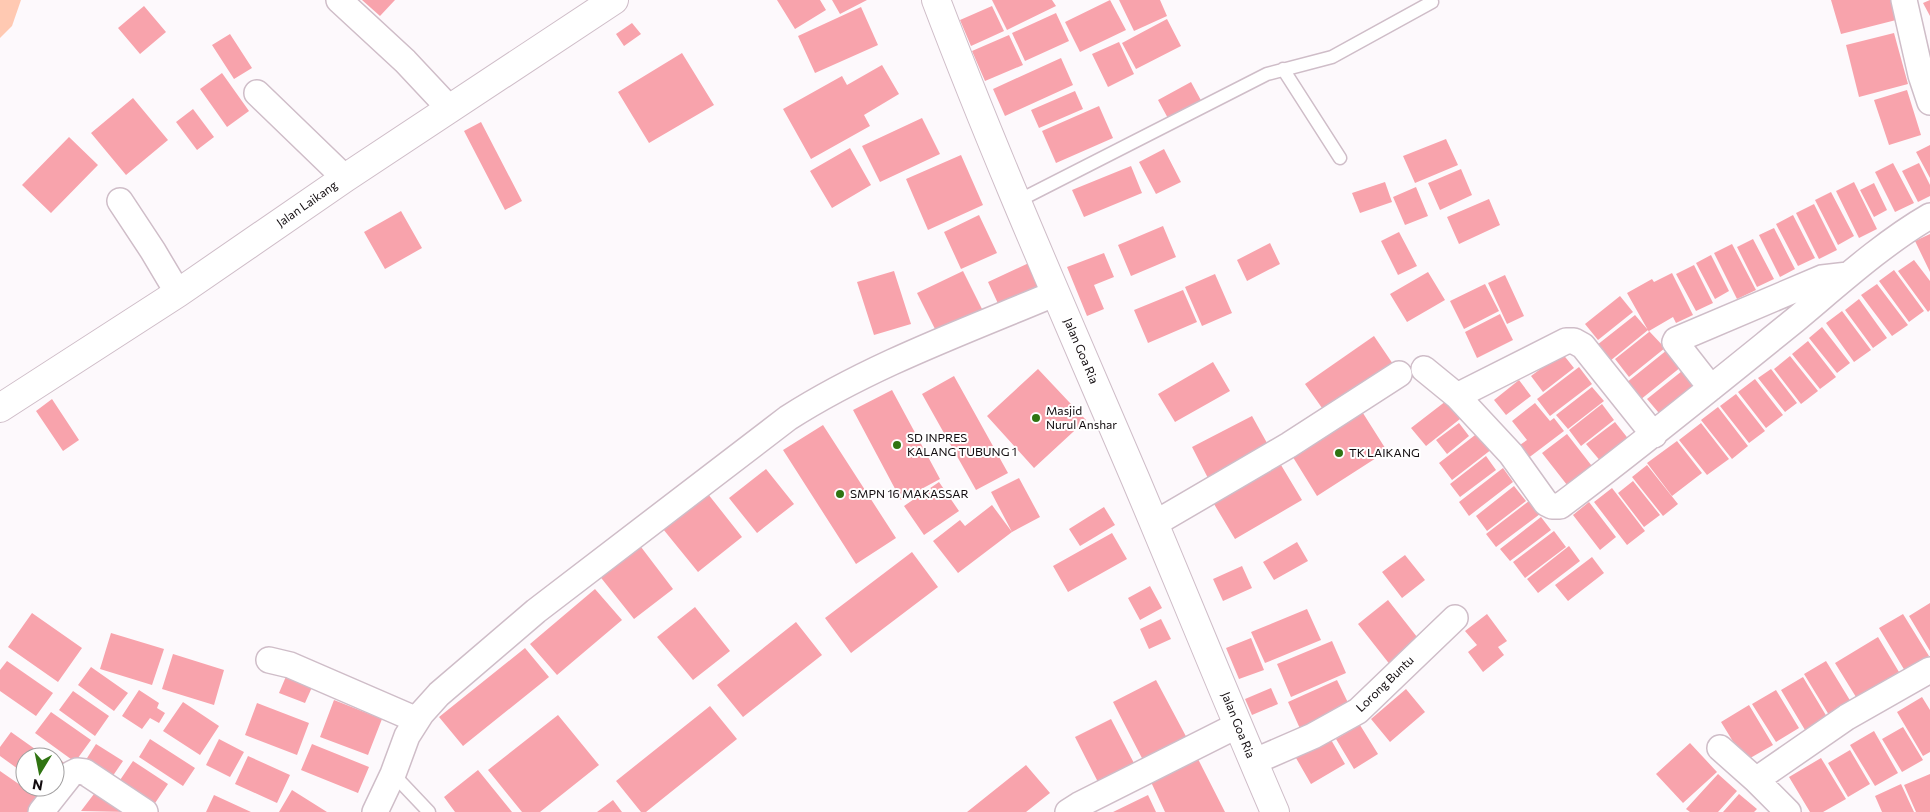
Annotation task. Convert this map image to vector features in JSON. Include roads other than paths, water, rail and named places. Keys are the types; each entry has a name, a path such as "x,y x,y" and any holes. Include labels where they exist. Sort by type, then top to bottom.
{"main road":[{"name":"Jalan Laikang","path":"0,408 178,293 345,178 614,0"},
{"name":"Jalan Goa Ria","path":"936,0 972,96 1016,202 1275,812"}],"street":[{"path":"339,0 405,61 450,109"},
{"path":"1904,0 1926,72 1930,102"},
{"path":"257,93 345,178"},
{"path":"120,201 178,293"},
{"path":"1424,370 1457,396 1511,454 1546,503 1552,506 1560,506 1654,435 1851,274 1916,224 1930,216"},
{"path":"1711,388 1675,342 1676,340 1822,278 1851,274"},
{"path":"375,812 393,774 407,736 417,720 439,694 536,611 788,418 813,402 856,380 1056,293"},
{"path":"1457,396 1566,341 1574,340 1583,346 1654,435"},
{"path":"1154,524 1289,445 1399,374"},
{"name":"Lorong Buntu","path":"1253,762 1313,736 1358,711 1455,618"},
{"path":"269,660 297,668 417,720"},
{"path":"1756,780 1847,717 1930,670"},
{"path":"1076,810 1238,725"},
{"path":"1720,748 1788,812"},
{"path":"41,812 71,774 77,770 85,772 145,812"}],"lane":[{"path":"1016,202 1267,74 1332,57 1432,2"},
{"path":"1283,69 1340,158"},
{"path":"393,774 429,812"}],"place":[{"name":"Masjid Nurul Anshar","path":"1036,418"},
{"name":"SD INPRES KALANG TUBUNG 1","path":"897,445"},
{"name":"TK LAIKANG","path":"1339,453"},
{"name":"SMPN 16 MAKASSAR","path":"840,494"}]}
